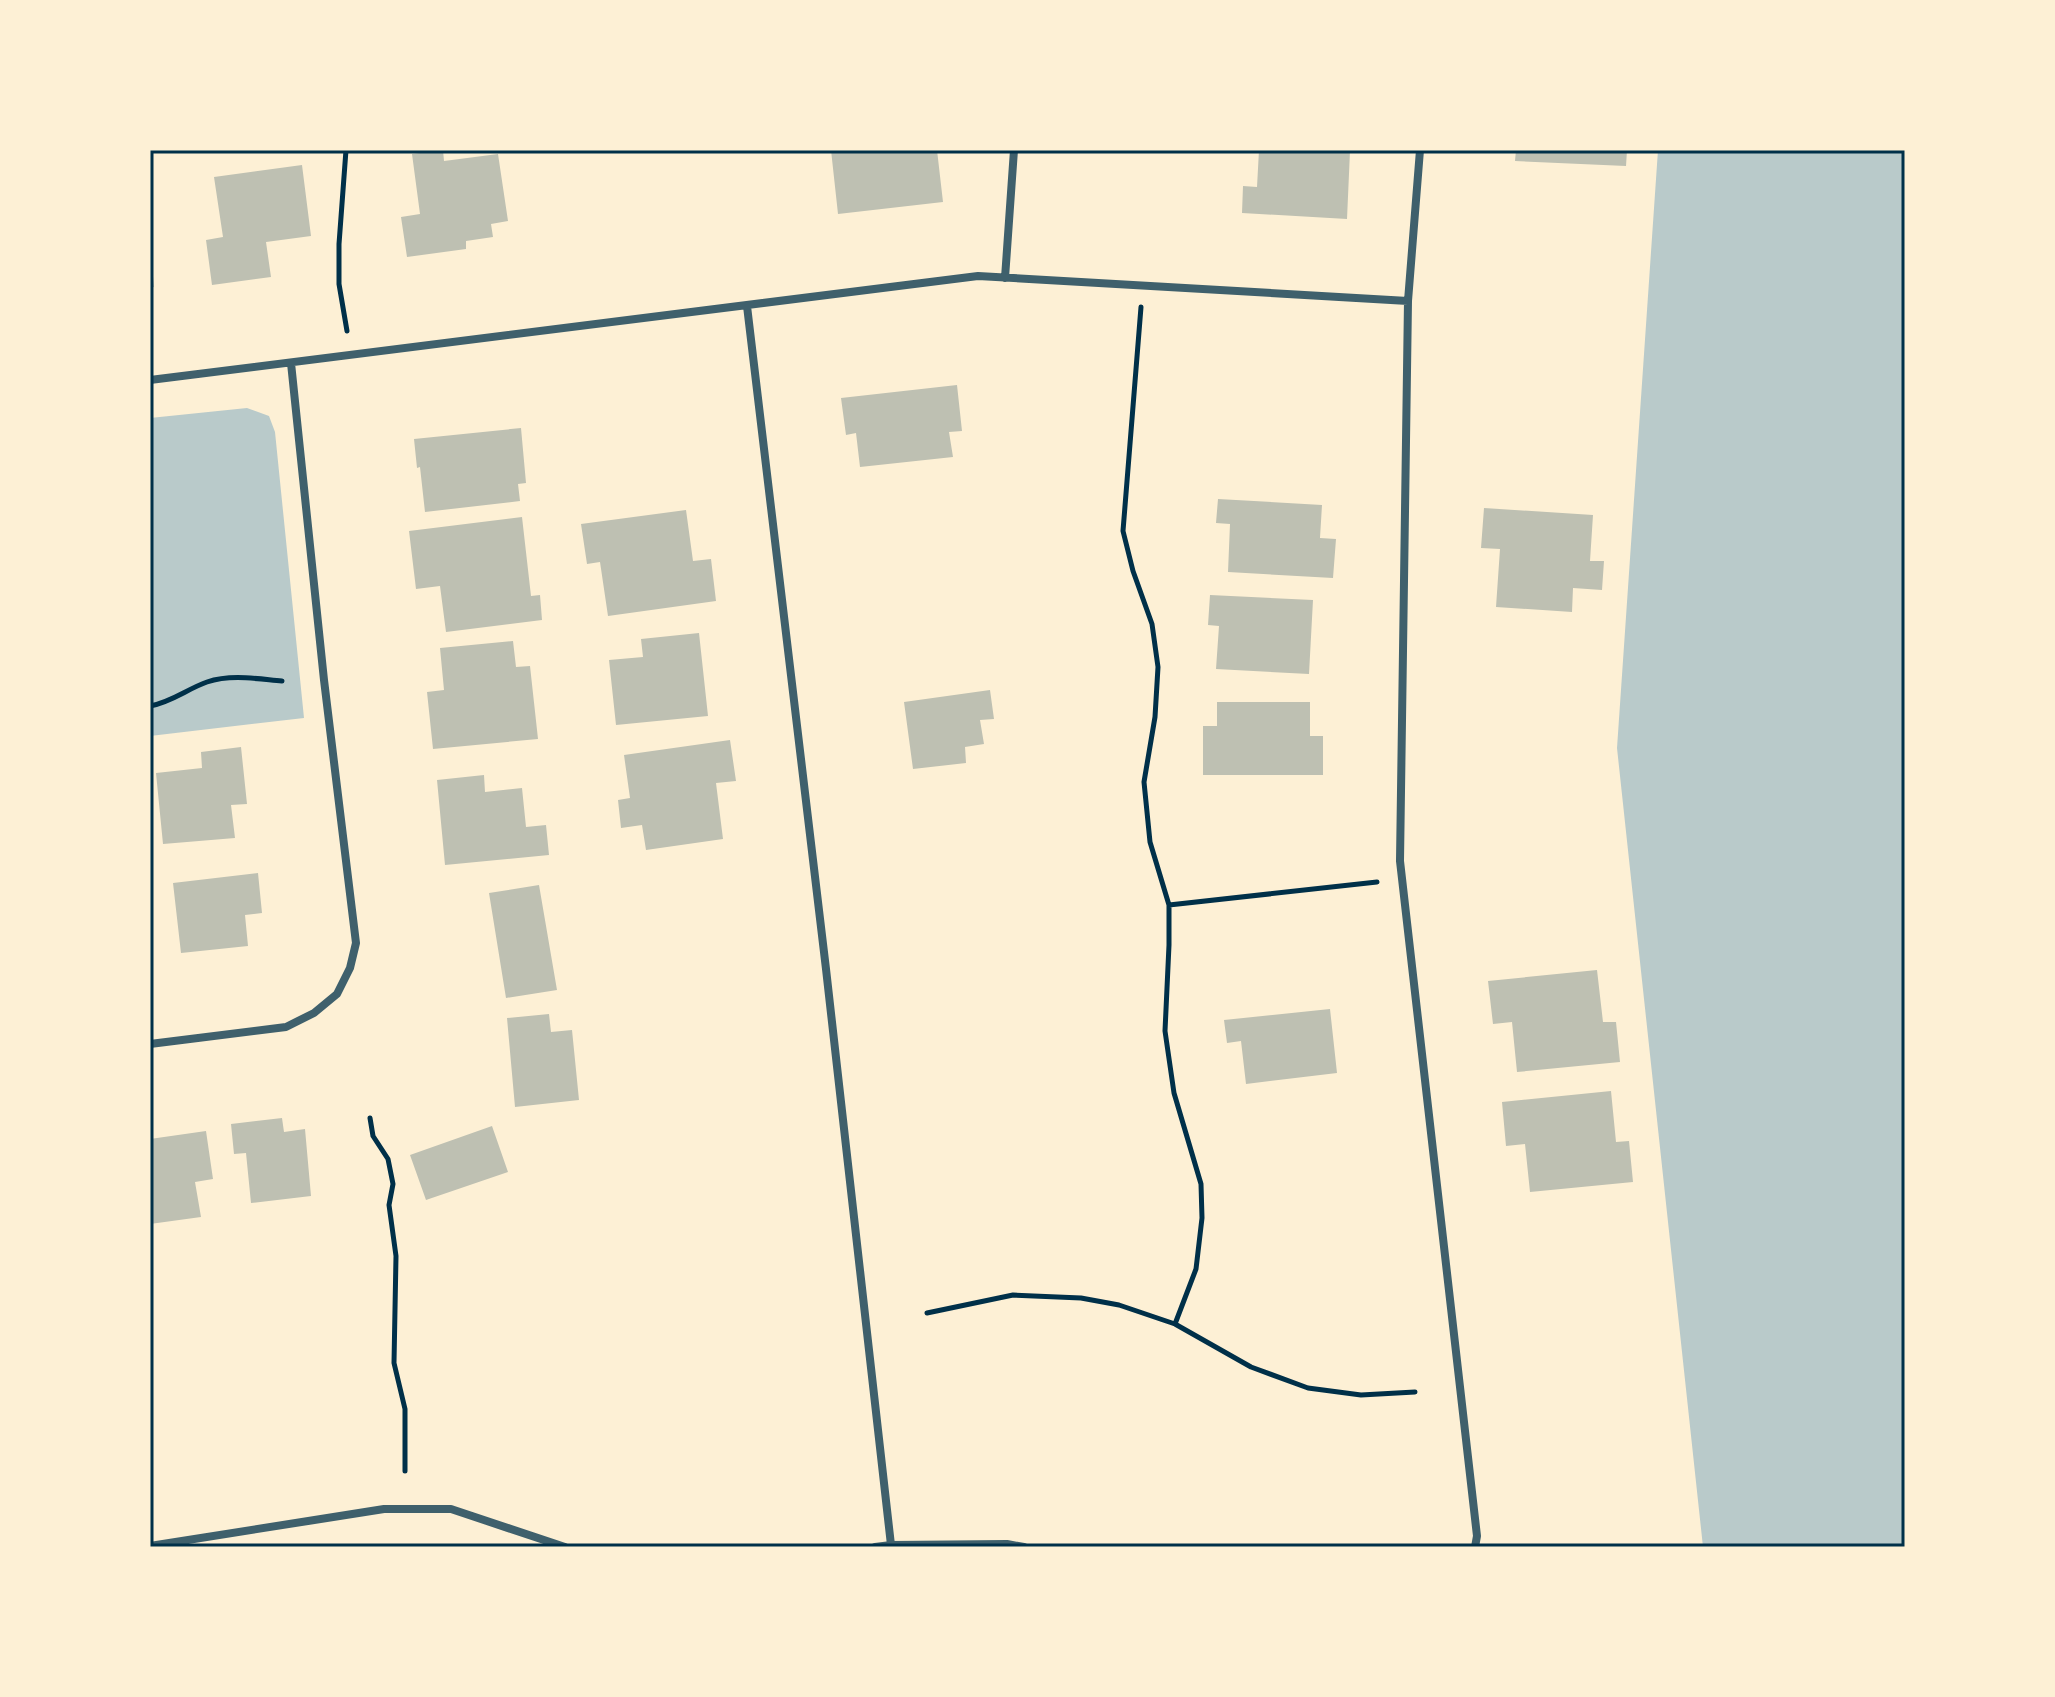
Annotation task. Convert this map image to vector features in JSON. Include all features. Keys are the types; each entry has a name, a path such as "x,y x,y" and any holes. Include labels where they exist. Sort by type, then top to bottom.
{"street":[{"path":"1005,278 1014,150"},
{"path":"1420,150 1408,301 1400,861 1477,1536 1475,1547"},
{"path":"150,380 978,276 1408,301"},
{"path":"747,306 826,964 891,1545"},
{"path":"150,1044 286,1027 314,1013 337,994 350,968 356,943 324,680 291,363"},
{"path":"150,1546 384,1509 451,1509 565,1547"},
{"path":"875,1547 1007,1544 1024,1547"}],"path":[{"path":"346,150 339,284 347,331"},
{"path":"1141,304 1123,531 1152,624 1158,667 1155,717 1144,782 1150,842 1169,905 1165,1031 1174,1093 1201,1184 1202,1218 1196,1269 1175,1324"},
{"path":"150,706 173,700 210,681 230,678 282,681"},
{"path":"1169,905 1377,882"},
{"path":"370,1118 373,1136 388,1159 393,1184 389,1205 396,1256 394,1363 405,1409 405,1471"},
{"path":"927,1313 1013,1295 1081,1298 1119,1305 1175,1324 1251,1367 1308,1388 1361,1395 1415,1392"}],"shaded area":[{"path":"1658,150 1905,150 1905,1547 1703,1547 1617,748"},
{"path":"247,408 269,416 275,432 304,718 150,736 150,418"}],"building":[{"path":"443,150 444,161 498,154 508,221 491,224 493,237 466,241 466,249 407,257 401,217 420,214 412,154"},
{"path":"831,150 937,150 943,202 838,214"},
{"path":"1259,150 1350,151 1347,219 1242,213 1243,186 1257,187"},
{"path":"1516,150 1627,150 1626,166 1515,161"},
{"path":"302,165 311,236 266,242 271,277 212,285 206,240 223,237 214,177"},
{"path":"150,266 154,287 150,288"},
{"path":"957,385 962,431 949,432 953,457 860,467 856,433 846,435 841,398"},
{"path":"521,428 526,483 518,484 520,501 425,512 414,439"},
{"path":"1218,499 1322,505 1320,538 1336,539 1333,578 1228,572 1230,524 1216,523"},
{"path":"1484,508 1593,515 1590,561 1604,561 1602,590 1573,588 1572,612 1496,607 1500,549 1481,548"},
{"path":"686,510 693,561 711,559 716,601 608,616 600,562 587,564 581,524"},
{"path":"522,517 531,596 540,595 542,620 446,632 440,586 416,589 409,531"},
{"path":"1210,595 1313,600 1309,674 1216,669 1219,626 1208,625"},
{"path":"699,633 708,716 616,725 609,660 643,657 641,639"},
{"path":"513,641 516,667 530,666 538,739 433,749 427,692 444,690 440,648"},
{"path":"990,690 994,719 980,720 984,744 965,747 966,763 913,769 904,702"},
{"path":"1217,702 1310,702 1310,736 1323,736 1323,775 1203,775 1203,726 1217,726"},
{"path":"730,740 736,781 716,783 723,839 646,850 642,825 621,828 618,800 630,798 624,755"},
{"path":"241,747 247,804 231,805 235,838 163,844 156,773 202,768 201,752"},
{"path":"484,775 485,792 522,788 526,827 546,825 549,855 445,865 437,780"},
{"path":"258,873 262,913 245,915 248,946 181,953 173,883"},
{"path":"539,885 557,990 506,998 489,893"},
{"path":"1597,970 1603,1022 1616,1022 1620,1062 1517,1072 1512,1022 1493,1024 1488,981"},
{"path":"1330,1009 1337,1073 1246,1084 1241,1041 1227,1043 1224,1020"},
{"path":"549,1014 551,1032 572,1030 579,1100 515,1107 507,1018"},
{"path":"1611,1091 1616,1142 1629,1141 1633,1182 1530,1192 1525,1144 1506,1146 1502,1102"},
{"path":"282,1118 284,1132 305,1129 311,1196 251,1203 246,1153 234,1154 231,1124"},
{"path":"492,1126 508,1172 426,1200 410,1155"},
{"path":"206,1131 213,1179 195,1182 201,1217 150,1224 150,1139"}]}
